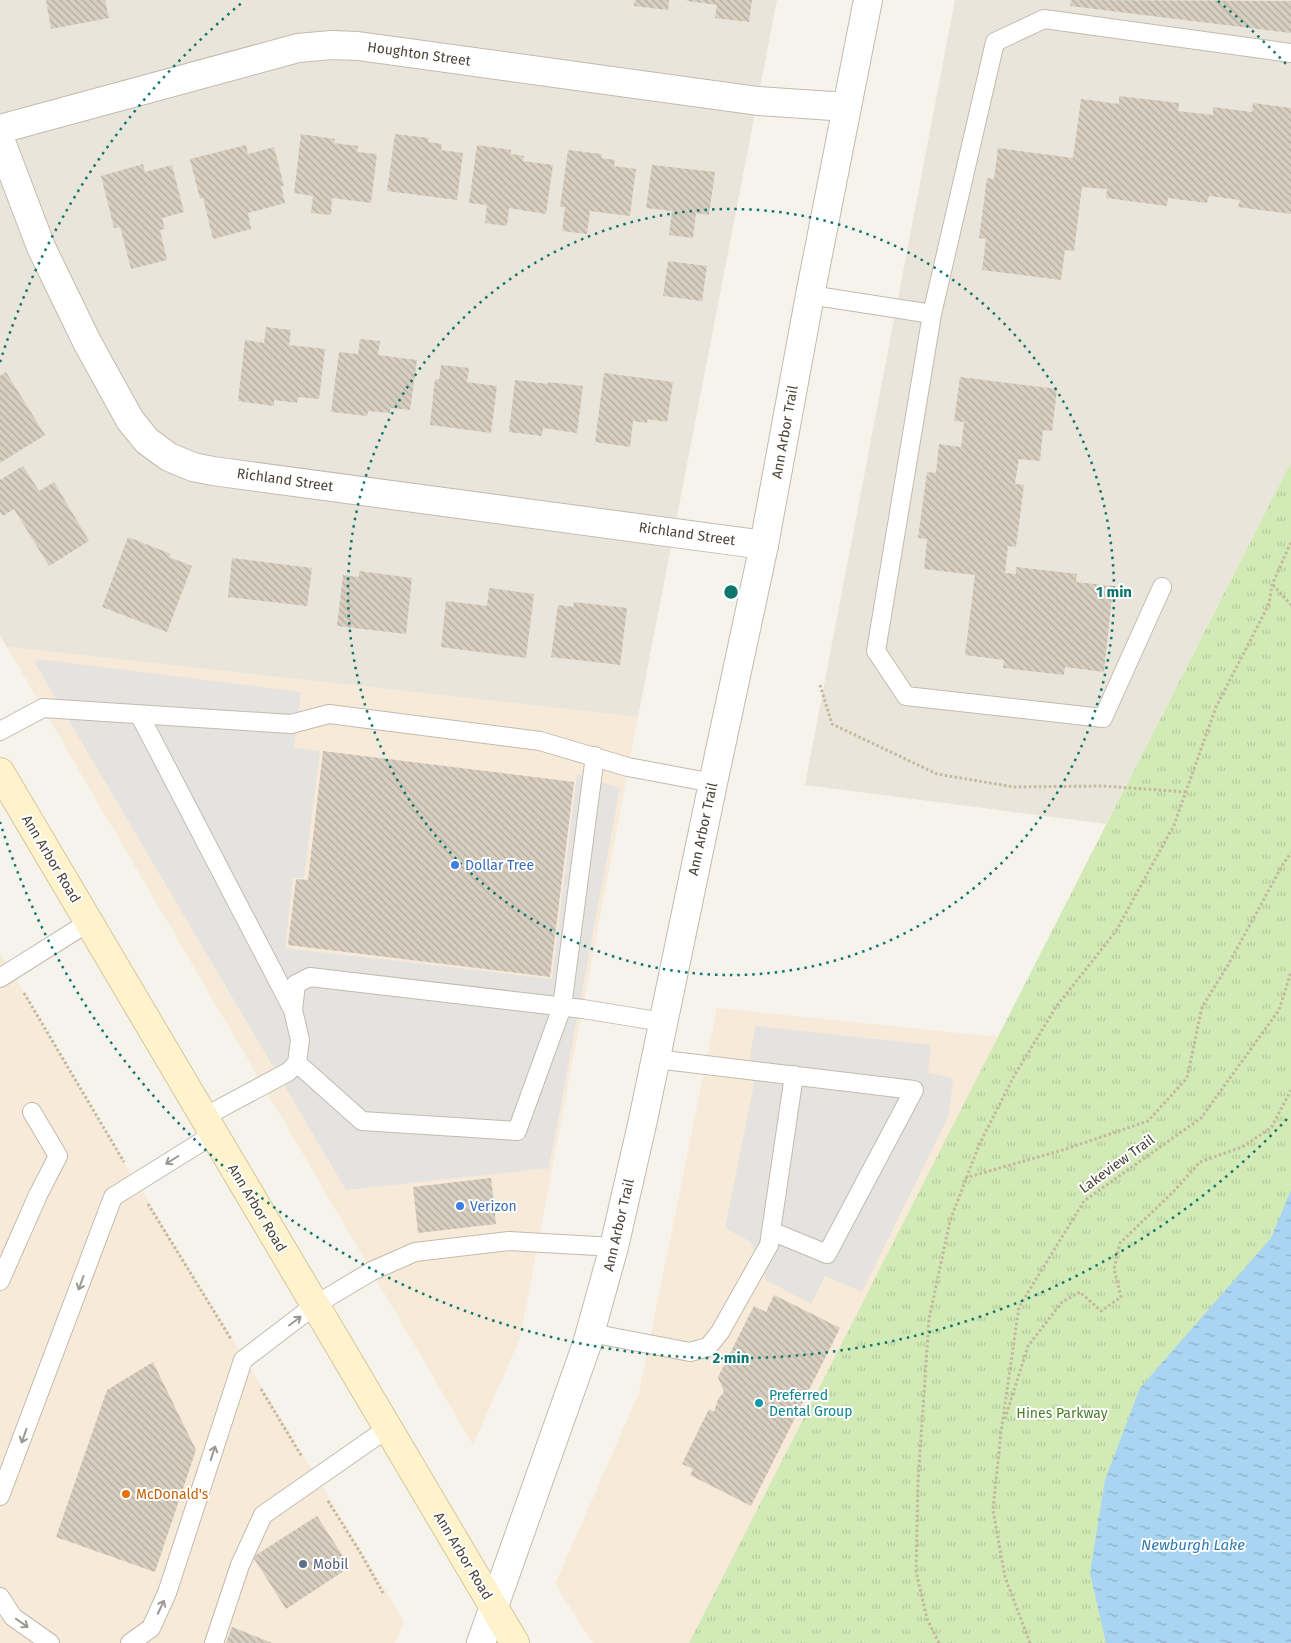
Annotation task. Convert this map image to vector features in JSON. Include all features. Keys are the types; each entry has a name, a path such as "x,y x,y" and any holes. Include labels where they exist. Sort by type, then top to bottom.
{"main road":[{"name":"Ann Arbor Road","path":"0,772 515,1643"}],"street":[{"name":"Ann Arbor Trail","path":"481,1643 590,1333 614,1247 664,1022 764,544 810,294 868,0"},
{"name":"Houghton Street","path":"0,129 298,48 332,45 367,47 758,100 847,107"},
{"name":"Richland Street","path":"0,139 41,246 87,342 130,420 147,441 169,457 193,467 213,471 764,544"}],"lane":[{"path":"1162,587 1103,718 906,696 876,651 932,314 995,42 1044,19 1291,54"},
{"path":"810,294 932,314"},
{"path":"0,731 43,708 290,724 329,714 540,741 628,767 713,783"},
{"path":"0,1496 113,1197 209,1125 288,1072 297,1063 300,1040 293,1010 139,714"},
{"path":"297,1063 362,1121 518,1131 562,1007 595,756"},
{"path":"0,978 89,922"},
{"path":"293,1010 296,984 310,977 562,1007 664,1022"},
{"path":"656,1058 914,1090 827,1254 771,1231"},
{"path":"590,1333 690,1352 708,1347 720,1332 769,1245 794,1075"},
{"path":"0,1281 38,1195 58,1156 32,1112"},
{"path":"130,1643 150,1628 167,1593 243,1360 315,1306 372,1271 415,1252 509,1241 614,1247"},
{"path":"214,1643 240,1565 263,1514 388,1428"},
{"path":"0,1597 13,1617 50,1643"}],"path":[{"path":"939,1643 927,1619 916,1571 918,1482 929,1319 950,1221 978,1145 1014,1076 1056,1007 1116,930 1174,826 1216,707 1269,604 1272,585 1291,542"},
{"path":"1272,585 1291,605"},
{"path":"820,685 832,724 937,774 1014,787 1103,786 1186,792"},
{"path":"964,1179 1066,1149 1148,1120 1187,1078 1202,1007 1291,853"},
{"name":"Lakeview Trail","path":"1030,1643 1006,1576 993,1510 1001,1432 1019,1308 1084,1201 1202,1118 1279,1010 1291,972"},
{"path":"23,992 125,1165"},
{"name":"Lakeview Trail","path":"1001,1432 1028,1346 1062,1302 1080,1292 1101,1311 1121,1297 1114,1269 1120,1243 1173,1192 1200,1162 1242,1147 1271,1128 1291,1090"},
{"path":"146,1200 303,1458"},
{"path":"337,1517 360,1552 383,1593"}],"shaded area":[{"path":"0,0 777,0 638,717 7,647 0,635"},
{"path":"955,0 1291,0 1291,462 1106,824 805,785"},
{"path":"7,647 638,717 520,1338 473,1445"},
{"path":"38,659 301,692 294,748 320,751 304,878 293,878 285,948 552,979 577,774 620,788 549,1168 346,1190 35,663"},
{"path":"0,952 90,1105 404,1621 395,1643 0,1643"},
{"path":"717,1008 998,1037 689,1643 593,1643 555,1584 639,1393"},
{"path":"756,1026 931,1045 928,1073 953,1078 949,1115 862,1292 825,1276 811,1304 766,1280 751,1242 725,1228 754,1084 750,1054"}],"green space":[{"name":"Hines Parkway","path":"1291,462 1291,1643 689,1643"}],"water":[{"name":"Newburgh Lake","path":"1291,1190 1291,1643 1106,1643 1090,1573 1105,1480 1140,1388 1271,1238"}],"building":[{"path":"46,0 105,0 109,18 51,29"},
{"path":"635,0 669,0 668,10 634,6"},
{"path":"687,0 752,0 749,22 715,18 717,5"},
{"path":"1071,0 1291,1 1291,33 1070,6"},
{"path":"1119,96 1179,103 1178,111 1213,115 1213,107 1252,112 1253,103 1291,108 1291,214 1238,207 1240,200 1209,196 1207,203 1168,198 1167,206 1106,198 1107,189 1082,187 1074,251 1065,250 1061,280 982,270 986,239 979,238 987,178 994,179 998,148 1073,158 1081,99 1119,104"},
{"path":"301,134 335,139 334,143 358,146 357,152 377,154 371,203 332,198 331,215 311,213 313,196 294,193"},
{"path":"395,134 429,138 428,142 442,144 441,150 463,153 457,200 387,191"},
{"path":"246,145 248,154 274,147 284,186 281,186 285,203 248,213 251,229 213,239 203,198 200,199 190,159"},
{"path":"477,145 511,150 511,154 524,156 523,161 553,165 546,214 509,208 507,226 485,223 487,205 469,203"},
{"path":"568,150 602,154 601,158 615,160 614,166 636,169 630,216 590,211 587,234 562,231 565,207 560,207"},
{"path":"143,164 145,172 172,165 184,212 162,218 165,229 160,230 167,260 131,269 120,227 114,228 101,176"},
{"path":"652,165 715,172 709,215 696,213 693,238 669,235 672,211 646,208"},
{"path":"668,261 707,266 702,301 663,296"},
{"path":"266,327 291,330 289,345 325,349 319,399 298,397 297,403 274,400 274,406 238,401 245,340 264,343"},
{"path":"360,339 380,341 378,355 417,360 410,410 391,408 390,413 368,411 367,416 331,412 339,352 358,354"},
{"path":"441,365 469,368 467,382 497,386 491,433 430,425 435,379 439,380"},
{"path":"6,372 45,435 0,463 0,376"},
{"path":"604,373 673,382 667,422 648,419 647,423 633,421 630,447 595,442"},
{"path":"960,377 1057,389 1052,431 1043,430 1040,461 1019,459 1015,484 1024,485 1016,547 1008,546 1005,573 1016,574 1016,567 1077,574 1076,582 1113,586 1104,672 1065,667 1064,675 1003,668 1004,660 965,655 975,575 924,569 927,539 918,538 927,472 936,473 939,444 961,447 964,422 954,421"},
{"path":"515,380 583,386 577,433 543,428 542,436 509,432"},
{"path":"23,466 39,491 54,482 89,541 49,566 14,509 3,516 0,512 0,480"},
{"path":"128,537 171,554 169,557 192,566 167,632 102,607"},
{"path":"232,558 312,568 307,606 228,597"},
{"path":"359,571 412,578 406,634 337,626 343,575 359,577"},
{"path":"489,588 534,594 526,658 441,647 446,601 487,606"},
{"path":"574,602 627,608 620,665 551,657 558,605 573,607"},
{"path":"323,751 574,782 550,977 288,945 296,879 308,880"},
{"path":"491,1178 496,1224 418,1233 413,1187"},
{"name":"Preferred Dental Group","path":"774,1295 840,1328 751,1506 690,1475 693,1469 682,1464 709,1409 714,1412 718,1399 724,1392 718,1377 754,1306 766,1312"},
{"name":"McDonald's","path":"153,1362 196,1450 155,1572 56,1537 107,1390"},
{"path":"317,1516 350,1567 286,1609 253,1557"},
{"path":"232,1627 272,1643 226,1643"}],"place":[{"name":"Dollar Tree","path":"455,865"},
{"name":"Verizon","path":"460,1206"},
{"name":"Preferred Dental Group","path":"759,1403"},
{"name":"McDonald's","path":"126,1494"},
{"name":"Mobil","path":"303,1564"}]}
